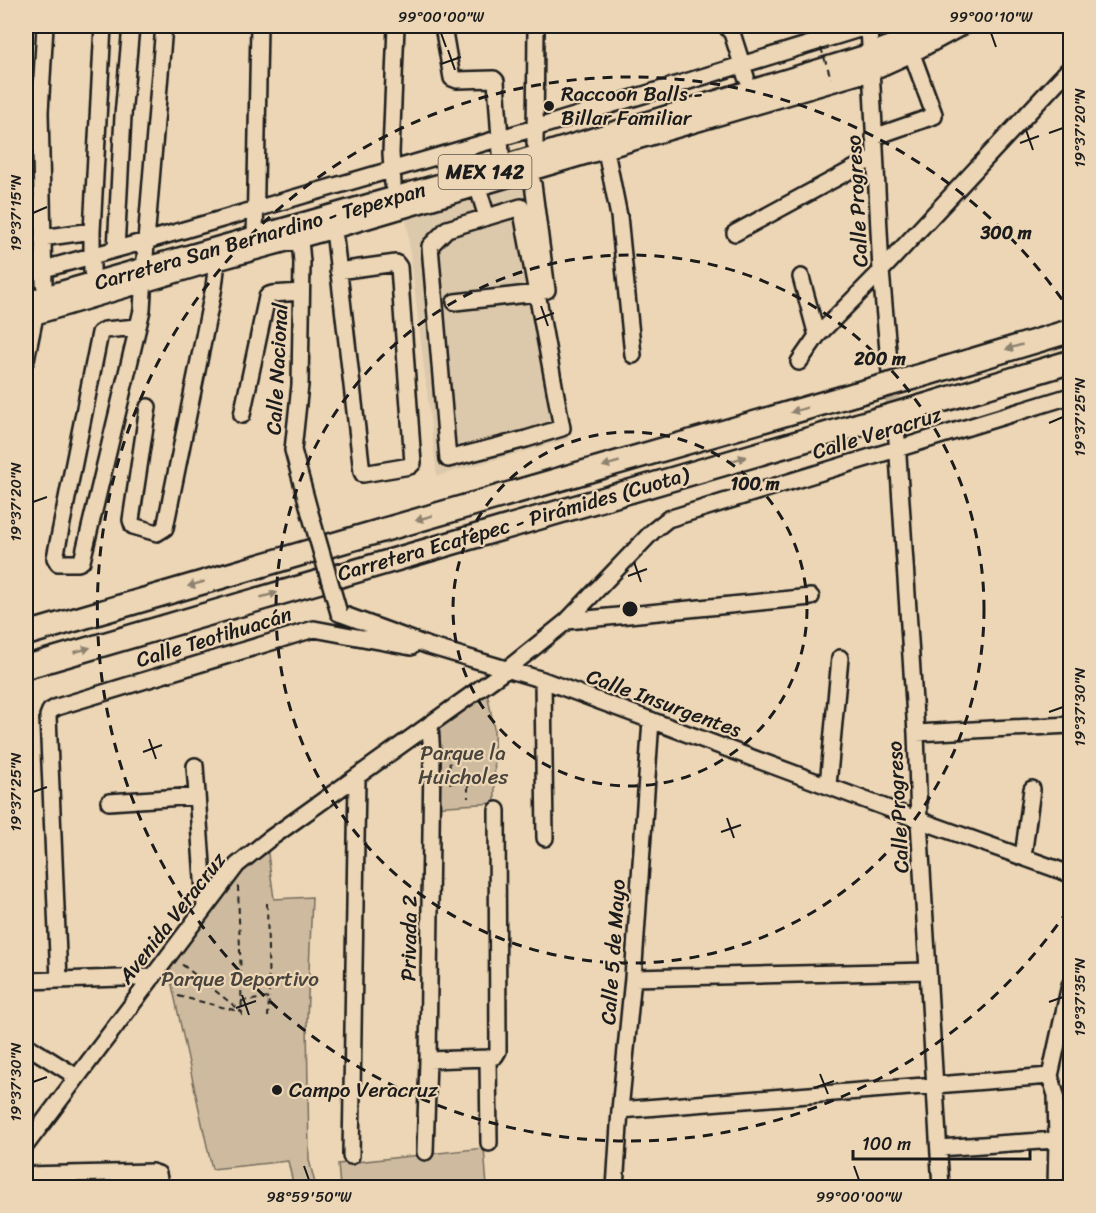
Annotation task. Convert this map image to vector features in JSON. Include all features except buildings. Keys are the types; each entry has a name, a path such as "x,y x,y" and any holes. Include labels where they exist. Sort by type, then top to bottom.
{"highway":[{"name":"Carretera San Bernardino - Tepexpan","path":"29,313 145,263 392,177 501,145 532,151 605,144 870,44 902,26"},
{"name":"Carretera San Bernardino - Tepexpan","path":"255,224 297,233 476,182 532,151 744,71 870,44 913,38 939,26"},
{"name":"Carretera San Bernardino - Tepexpan","path":"35,279 92,263 145,263 218,255 255,224"},
{"name":"Carretera Ecatepec - Pirámides (Cuota)","path":"26,634 1071,331"},
{"name":"Carretera Ecatepec - Pirámides (Cuota)","path":"26,667 1071,362"}],"street":[{"path":"35,279 42,238 40,112 45,26"},
{"path":"92,263 103,26"},
{"path":"116,249 123,116 131,26"},
{"path":"137,327 105,330 100,333 55,558 58,563 78,564 82,561 142,310 164,26"},
{"path":"255,224 259,26"},
{"path":"392,177 396,26"},
{"path":"443,26 452,78 457,80 494,79 496,81 501,145"},
{"path":"455,303 537,293 546,291 548,288 533,184 536,26"},
{"path":"726,26 732,33 744,71"},
{"path":"870,44 912,54 964,26"},
{"name":"Calle Progreso","path":"870,44 881,271 890,373"},
{"path":"874,137 934,117 912,54"},
{"path":"799,362 817,336 1071,68"},
{"path":"605,144 619,216 633,355"},
{"path":"735,233 875,157"},
{"path":"148,407 131,520 134,526 157,533 165,528 214,287 218,255 297,233 334,230 476,182 487,217"},
{"path":"521,207 537,293 562,428 526,440 448,459 430,246 447,229 521,207"},
{"path":"334,230 338,271 362,472 363,474 410,466 413,464 399,267 396,263 338,271"},
{"path":"42,238 92,231"},
{"name":"Calle Nacional","path":"297,233 302,262 300,386 293,450 310,513"},
{"path":"92,263 116,249"},
{"path":"116,249 145,263"},
{"path":"801,277 817,336"},
{"path":"242,415 269,295 301,292"},
{"path":"26,360 29,313"},
{"name":"Calle Veracruz","path":"506,670 567,621 653,531 668,519 1071,396"},
{"name":"Calle Progreso","path":"896,425 916,733 941,1188"},
{"name":"Calle Insurgentes","path":"310,513 339,613 429,646 543,680 1071,874"},
{"path":"567,621 811,597"},
{"name":"Calle Teotihuacán","path":"58,980 48,716 50,711 314,629 411,647 429,646"},
{"path":"828,785 840,658"},
{"name":"Avenida Veracruz","path":"26,1145 237,865 268,840 506,670"},
{"path":"543,680 545,838"},
{"name":"Calle 5 de Mayo","path":"615,1188 633,978 651,720"},
{"name":"Privada 2","path":"426,1152 432,758 430,724"},
{"path":"916,733 1071,725"},
{"path":"195,766 205,907"},
{"path":"351,1156 357,778"},
{"path":"1023,857 1032,789"},
{"path":"109,802 197,796"},
{"path":"428,1060 488,1058 495,1056 498,1051 497,810"},
{"path":"633,978 928,971"},
{"path":"26,981 153,977"},
{"path":"1056,1188 1064,1139 1050,1076 1071,986"},
{"path":"26,1045 77,1077"},
{"path":"488,1058 489,1143"},
{"path":"620,1110 1050,1076"},
{"path":"939,1148 1064,1139"},
{"path":"26,1175 152,1172 158,1174 161,1188"}],"path":[{"path":"821,48 831,78"},
{"path":"432,758 450,756 449,783 468,783 468,798"},
{"path":"237,865 242,1016"},
{"path":"267,903 268,1017"},
{"path":"170,955 242,1012"},
{"path":"178,996 242,1012"},
{"path":"241,1001 269,998"}],"shaded area":[{"path":"529,173 568,439 437,476 405,209"}],"green space":[{"name":"Parque la Huicholes","path":"486,687 494,728 495,803 431,807 432,724"},
{"name":"Parque Deportivo","path":"266,839 274,899 312,897 307,1020 309,1160 316,1187 294,1187 288,1161 212,1169 167,962"},
{"path":"484,1148 487,1187 340,1187 338,1164"}],"tunnel":[{"path":"890,375 896,422"}],"place":[{"name":"Raccoon Balls - Billar Familiar","path":"549,106"},
{"name":"Campo Veracruz","path":"277,1090"}]}
